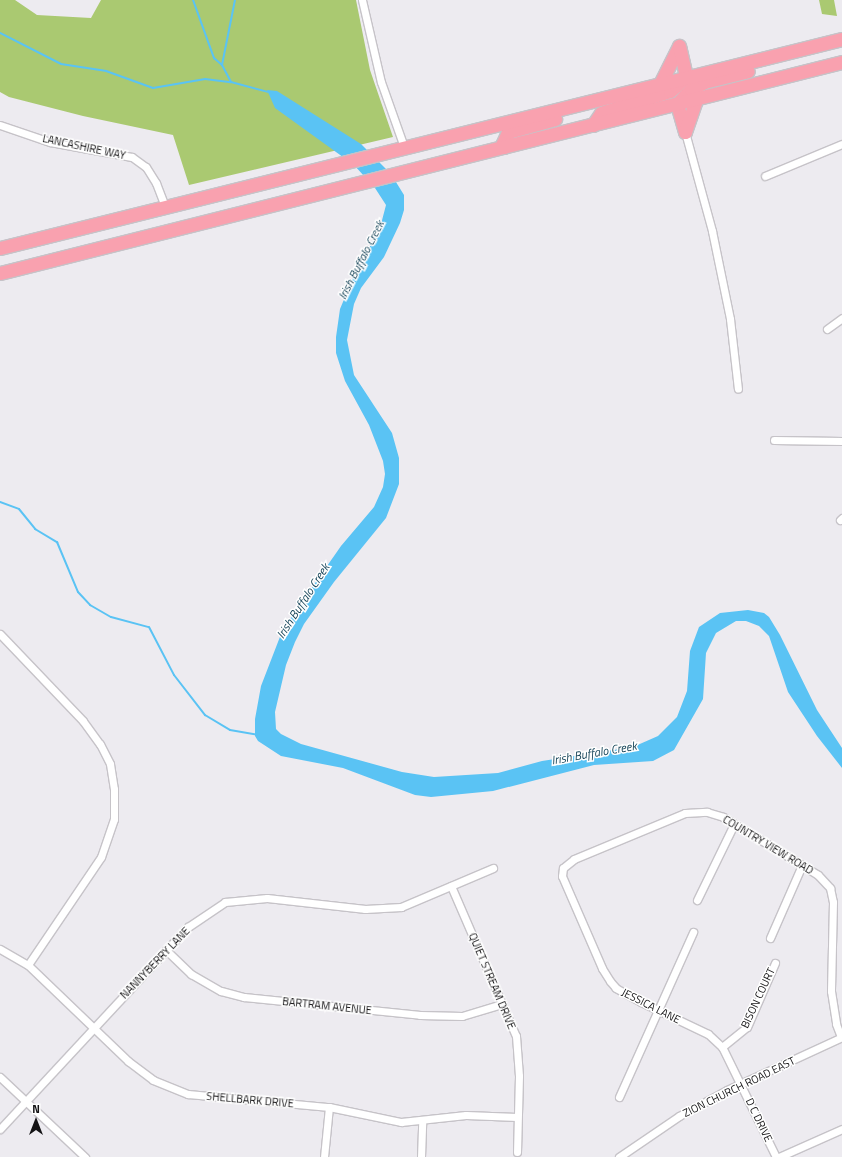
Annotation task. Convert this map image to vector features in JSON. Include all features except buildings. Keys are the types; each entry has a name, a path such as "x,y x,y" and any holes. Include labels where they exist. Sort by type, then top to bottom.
{"highway":[{"path":"0,248 660,84 686,76 763,59 842,39"},
{"path":"660,84 679,46 686,76"},
{"path":"0,273 838,64 837,55 842,53"},
{"path":"677,104 691,89 704,82 760,68 763,59"},
{"path":"594,125 601,113 670,91 686,76"},
{"path":"685,132 696,100"},
{"path":"677,104 685,132"},
{"path":"504,147 503,143 508,132 556,119 560,109"}],"street":[{"path":"362,0 380,82 404,147"},
{"name":"LANCASHIRE WAY","path":"0,125 50,142 132,157 146,167 156,183 164,207"},
{"path":"685,132 712,231 730,319 738,389"},
{"path":"765,176 842,144"},
{"path":"827,330 842,318"},
{"path":"774,440 842,441"},
{"path":"0,634 83,721 100,744 110,764 114,789 114,819 101,857 28,965"},
{"name":"COUNTRY VIEW ROAD","path":"563,868 574,859 685,813 707,812 734,824 802,865 826,882 834,902 831,991 836,1024 841,1037"},
{"path":"697,900 734,824"},
{"path":"770,938 802,865"},
{"name":"NANNYBERRY LANE","path":"0,1129 188,926 225,902 267,898 365,909 401,907 493,868"},
{"name":"JESSICA LANE","path":"563,868 562,876 602,968 610,981 616,988 708,1034 722,1047 741,1084"},
{"name":"QUIET STREAM DRIVE","path":"451,886 516,1036 519,1076 517,1152"},
{"path":"619,1097 693,932"},
{"name":"SHELLBARK DRIVE","path":"0,949 28,965 93,1028 153,1080 188,1094 328,1107 374,1118 401,1122 466,1116 517,1118"},
{"name":"BARTRAM AVENUE","path":"166,950 192,974 221,991 244,997 420,1015 462,1016 502,1004"},
{"name":"BISON COURT","path":"722,1047 747,1027 775,963"},
{"name":"ZION CHURCH ROAD EAST","path":"619,1157 679,1116 741,1084 841,1037"},
{"path":"0,1077 85,1157"},
{"name":"D C DRIVE","path":"741,1084 777,1157"},
{"path":"324,1157 328,1107"},
{"path":"421,1157 422,1121"},
{"path":"777,1157 842,1129"}],"green space":[{"path":"0,0 15,0 37,15 91,18 101,0 356,0 370,70 393,137 189,185 173,135 83,116 9,97 0,92"},
{"path":"819,0 834,0 837,16 822,14"}],"water":[{"path":"267,90 277,91 361,144 391,174 404,195 404,210 400,223 384,257 361,288 354,304 347,340 354,375 392,433 399,458 399,484 386,518 334,582 304,624 286,665 275,712 276,729 281,734 301,744 402,772 434,777 498,773 542,761 633,747 658,736 677,717 687,691 690,651 699,627 720,613 748,610 764,613 769,617 780,635 817,710 842,748 842,768 817,736 788,692 769,636 759,626 746,621 736,621 716,633 706,653 703,699 674,750 653,761 594,765 493,791 431,797 415,795 343,768 281,756 258,741 255,736 255,719 261,686 283,629 341,546 374,507 383,487 385,474 383,461 369,425 345,381 336,353 336,337 340,309 353,278 380,228 386,205 375,188 354,165 275,108"}],"waterway":[{"name":"Irish Buffalo Creek","path":"193,0 214,58 222,65 231,82 269,92"},
{"path":"222,65 235,0"},
{"path":"0,33 61,64 106,71 153,88 205,79 231,82"},
{"path":"0,502 19,509 35,529 57,542 78,592 90,605 111,617 149,627 174,675 205,715 230,730 257,735"}]}
